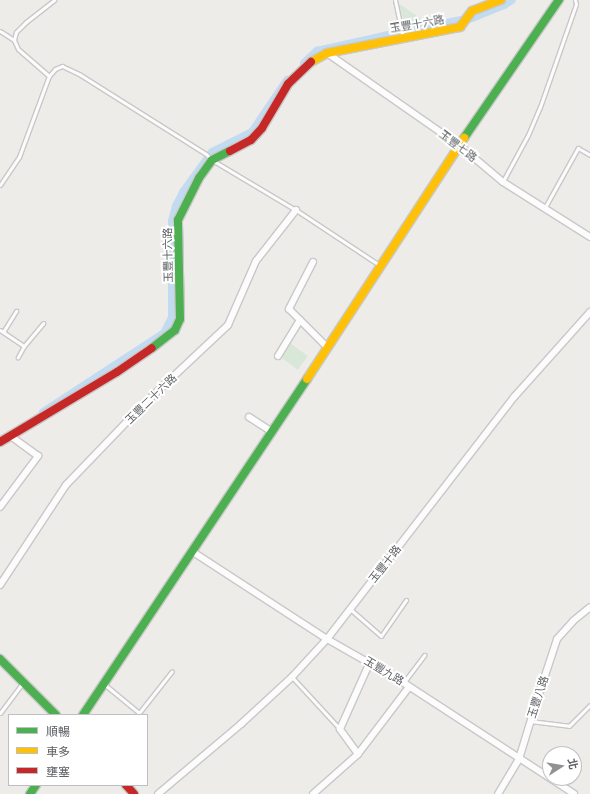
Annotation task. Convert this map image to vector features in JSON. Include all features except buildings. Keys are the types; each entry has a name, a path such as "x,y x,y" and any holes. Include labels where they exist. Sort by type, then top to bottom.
{"main road":[{"name":"玉豐十六路","path":"0,442 12,437 117,372 167,338 175,330 180,319 178,220 199,178 211,159 251,140 262,128 288,84 312,61 327,53 402,35 460,27 472,11 501,0"},
{"path":"84,714 328,348 459,145 559,0"},
{"path":"0,659 55,714"},
{"path":"127,786 134,794"}],"street":[{"name":"玉豐七路","path":"327,53 459,145 503,182 590,237"},
{"name":"玉豐二十六路","path":"0,585 66,485 145,403 228,325 256,261 296,210"},
{"path":"313,262 289,309 328,348"},
{"name":"玉豐十路","path":"158,794 241,724 292,677 327,639 515,396 590,312"},
{"path":"278,356 300,320"},
{"path":"248,417 272,432"},
{"path":"0,507 38,456 12,437"},
{"name":"玉豐九路","path":"193,552 327,639 370,662 407,685 574,794"},
{"name":"玉豐八路","path":"498,794 519,759 557,639 573,621 590,608"},
{"path":"358,754 340,729 370,662"},
{"path":"312,794 358,754 407,685"}],"lane":[{"path":"14,40 16,32 26,22 54,0"},
{"path":"394,0 402,35"},
{"path":"503,182 528,135 540,107 576,4 575,0"},
{"path":"0,30 14,40 18,49 49,76"},
{"path":"0,185 19,157 49,76 55,69 62,66 80,74 206,154 211,159 296,210 381,266"},
{"path":"544,209 578,148 590,155"},
{"path":"16,311 1,331 24,346"},
{"path":"18,357 24,346 43,323"},
{"path":"350,609 381,636 406,600"},
{"path":"407,685 424,655"},
{"path":"104,684 139,713 172,671"},
{"path":"292,677 340,729"},
{"path":"0,713 23,683"},
{"path":"530,721 569,726 590,705"}],"green space":[{"path":"398,3 426,22 405,25"},
{"path":"290,343 308,356 298,370 280,357"}],"waterway":[{"path":"304,63 317,51 472,18 504,5 512,0"},
{"path":"43,412 164,333 172,317 172,221 176,206 183,192 212,152 252,132 287,80"}],"traffic: fast":[{"path":"464,138 559,0"},
{"path":"152,348 175,330 180,319 178,220 199,178 212,160 230,151"},
{"path":"84,714 307,379"},
{"path":"0,659 55,714"},
{"path":"30,794 35,786"}],"traffic: slow":[{"path":"311,62 327,53 460,27 472,11 501,0"},
{"path":"307,379 464,138"}],"traffic: jam":[{"path":"230,151 251,140 262,128 288,84 311,62"},
{"path":"0,442 117,372 152,348"},
{"path":"127,786 134,794"}]}
